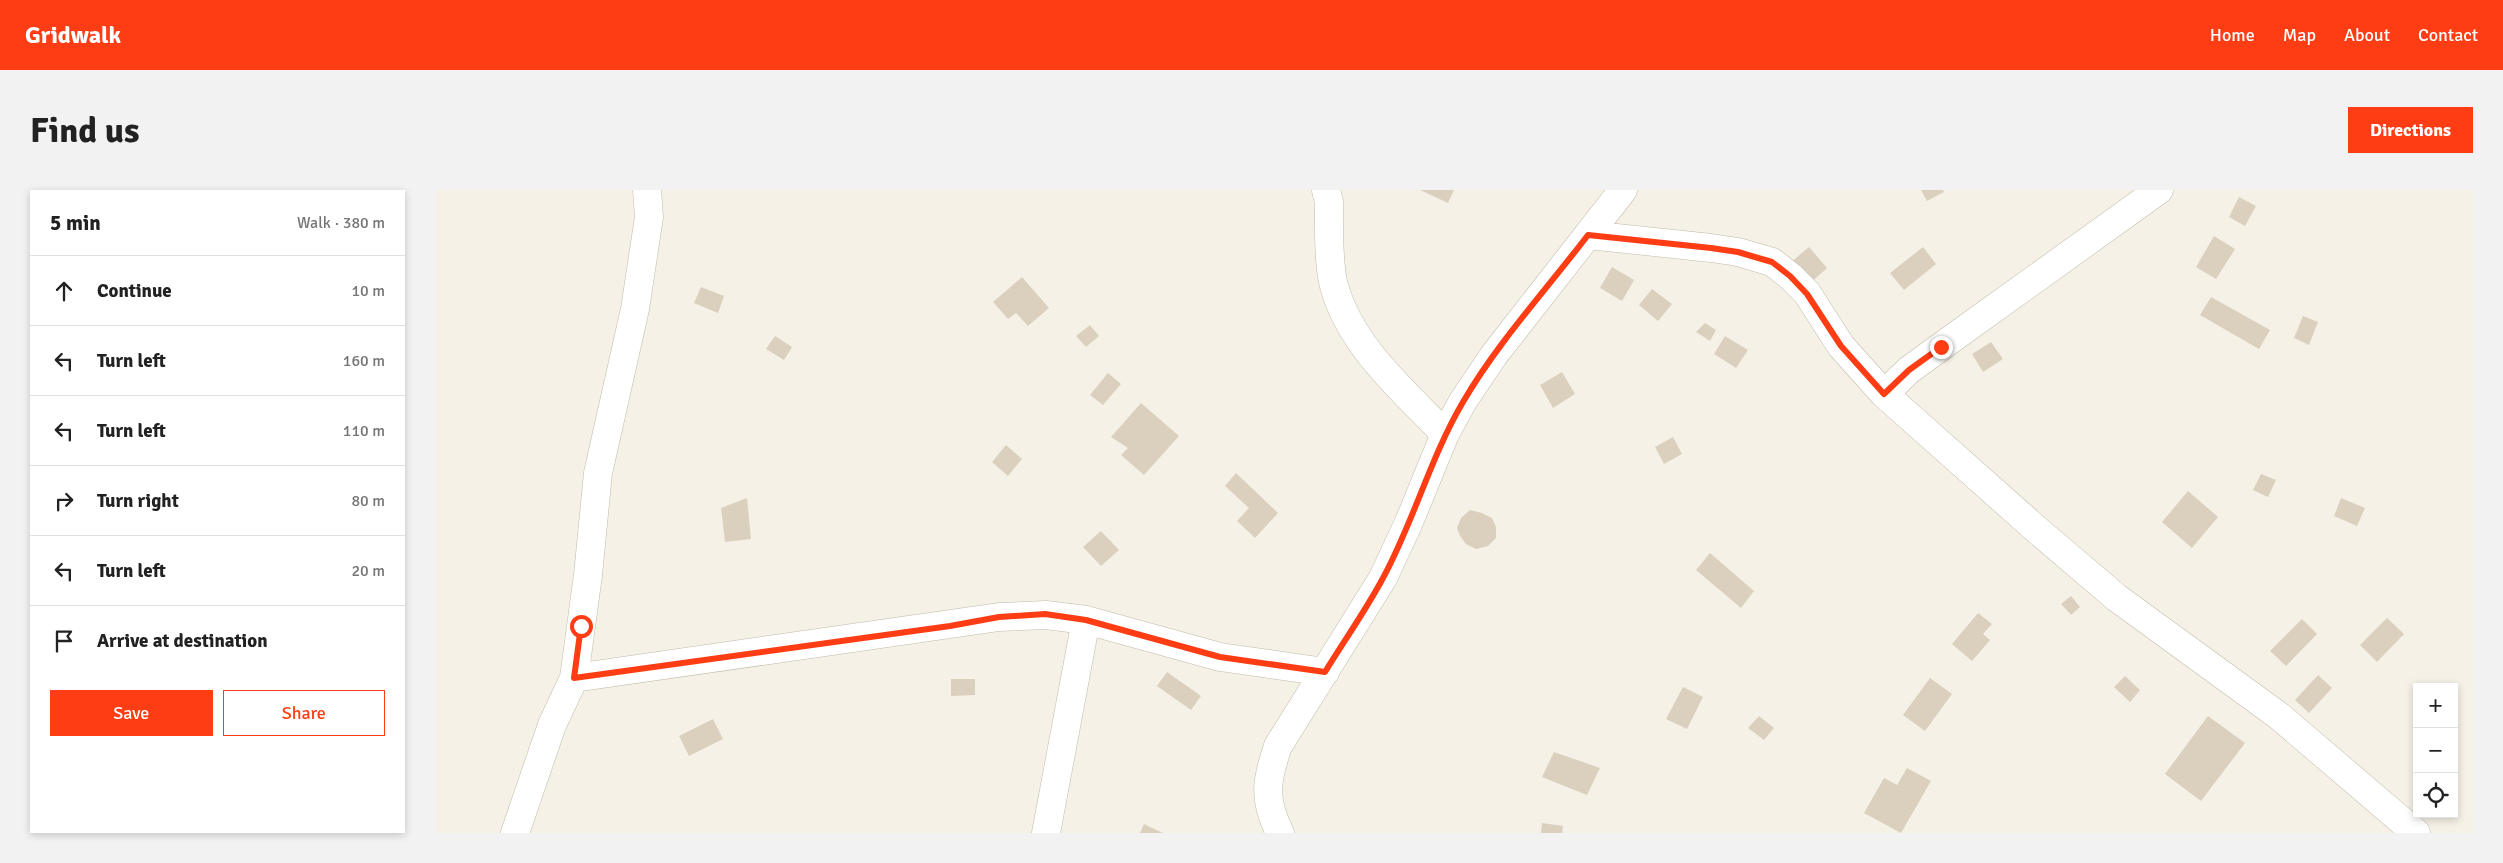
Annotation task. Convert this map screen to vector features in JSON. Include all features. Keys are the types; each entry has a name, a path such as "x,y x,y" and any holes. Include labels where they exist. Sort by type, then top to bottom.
{"street":[{"path":"515,833 552,726 574,678 588,575 598,473 635,308 649,217 647,190"},
{"path":"1326,190 1334,285 1353,329 1375,361 1445,434"},
{"path":"1270,826 1267,795 1271,767 1278,746 1383,578 1409,522 1445,434 1493,355 1623,190"},
{"path":"1884,394 1909,370 2159,190"},
{"path":"1588,235 1711,248 1738,252 1772,262 1790,276 1807,294 1841,346 1884,394 2036,529 2117,598 2279,716 2416,833"},
{"path":"574,678 950,626 999,617 1045,614 1086,620 1220,657 1325,672"},
{"path":"1046,833 1086,620"}],"building":[{"path":"1420,190 1454,190 1448,203"},
{"path":"1921,190 1943,190 1944,192 1927,201"},
{"path":"2239,197 2256,206 2245,226 2229,217"},
{"path":"2214,236 2235,249 2216,279 2196,267"},
{"path":"1809,247 1827,268 1808,285 1790,263"},
{"path":"1923,247 1936,264 1904,290 1890,273"},
{"path":"1612,267 1634,280 1622,301 1600,288"},
{"path":"1022,277 1049,308 1028,326 1016,313 1008,319 993,302"},
{"path":"701,287 724,296 718,313 694,303"},
{"path":"1652,289 1672,304 1658,321 1639,305"},
{"path":"2211,297 2270,330 2259,349 2200,315"},
{"path":"2303,316 2318,322 2309,345 2294,338"},
{"path":"1705,323 1716,330 1710,341 1696,332"},
{"path":"1090,325 1099,336 1086,347 1076,336"},
{"path":"775,336 792,347 784,360 766,349"},
{"path":"1725,336 1748,350 1736,368 1714,354"},
{"path":"1991,342 2003,359 1983,372 1972,354"},
{"path":"1562,372 1575,394 1553,408 1540,385"},
{"path":"1108,373 1121,384 1103,405 1090,395"},
{"path":"1141,403 1179,436 1144,475 1121,455 1128,448 1111,437"},
{"path":"1673,437 1682,454 1664,464 1655,447"},
{"path":"1006,445 1022,459 1008,476 992,462"},
{"path":"1236,473 1278,513 1255,538 1237,521 1249,508 1225,486"},
{"path":"2261,474 2276,480 2268,497 2253,490"},
{"path":"2188,491 2218,517 2192,548 2162,522"},
{"path":"747,498 751,539 725,542 721,508"},
{"path":"2341,498 2365,508 2357,526 2334,516"},
{"path":"1470,510 1492,518 1496,527 1496,538 1488,546 1476,549 1466,544 1460,536 1457,528 1461,518"},
{"path":"1101,531 1119,550 1101,566 1083,547"},
{"path":"1710,553 1754,591 1741,608 1696,570"},
{"path":"2071,596 2080,607 2071,615 2061,604"},
{"path":"1978,613 1992,624 1983,634 1990,640 1972,661 1952,644"},
{"path":"2387,618 2404,634 2377,662 2360,645"},
{"path":"2302,619 2317,634 2286,666 2270,651"},
{"path":"1167,672 1201,696 1191,710 1157,686"},
{"path":"2318,675 2332,688 2309,713 2295,700"},
{"path":"2125,676 2140,690 2130,702 2114,687"},
{"path":"1930,678 1952,694 1925,731 1903,715"},
{"path":"951,679 975,679 975,695 951,696"},
{"path":"1683,687 1703,697 1687,729 1666,719"},
{"path":"1759,716 1774,728 1764,740 1748,728"},
{"path":"2208,716 2245,743 2201,801 2165,774"},
{"path":"713,719 723,739 689,756 679,736"},
{"path":"1554,752 1600,768 1587,795 1542,777"},
{"path":"1907,768 1931,781 1901,833 1864,813 1884,778 1897,785"},
{"path":"1542,823 1563,826 1562,833 1541,833"},
{"path":"1144,824 1163,833 1140,833"}],"route":[{"path":"581,626 574,678 950,626 999,617 1045,614 1086,620 1220,657 1325,672 1383,578 1409,522 1427,474 1445,434 1463,401 1493,355 1588,235 1711,248 1738,252 1772,262 1790,276 1807,294 1841,346 1884,394 1909,370 1941,347"}]}
